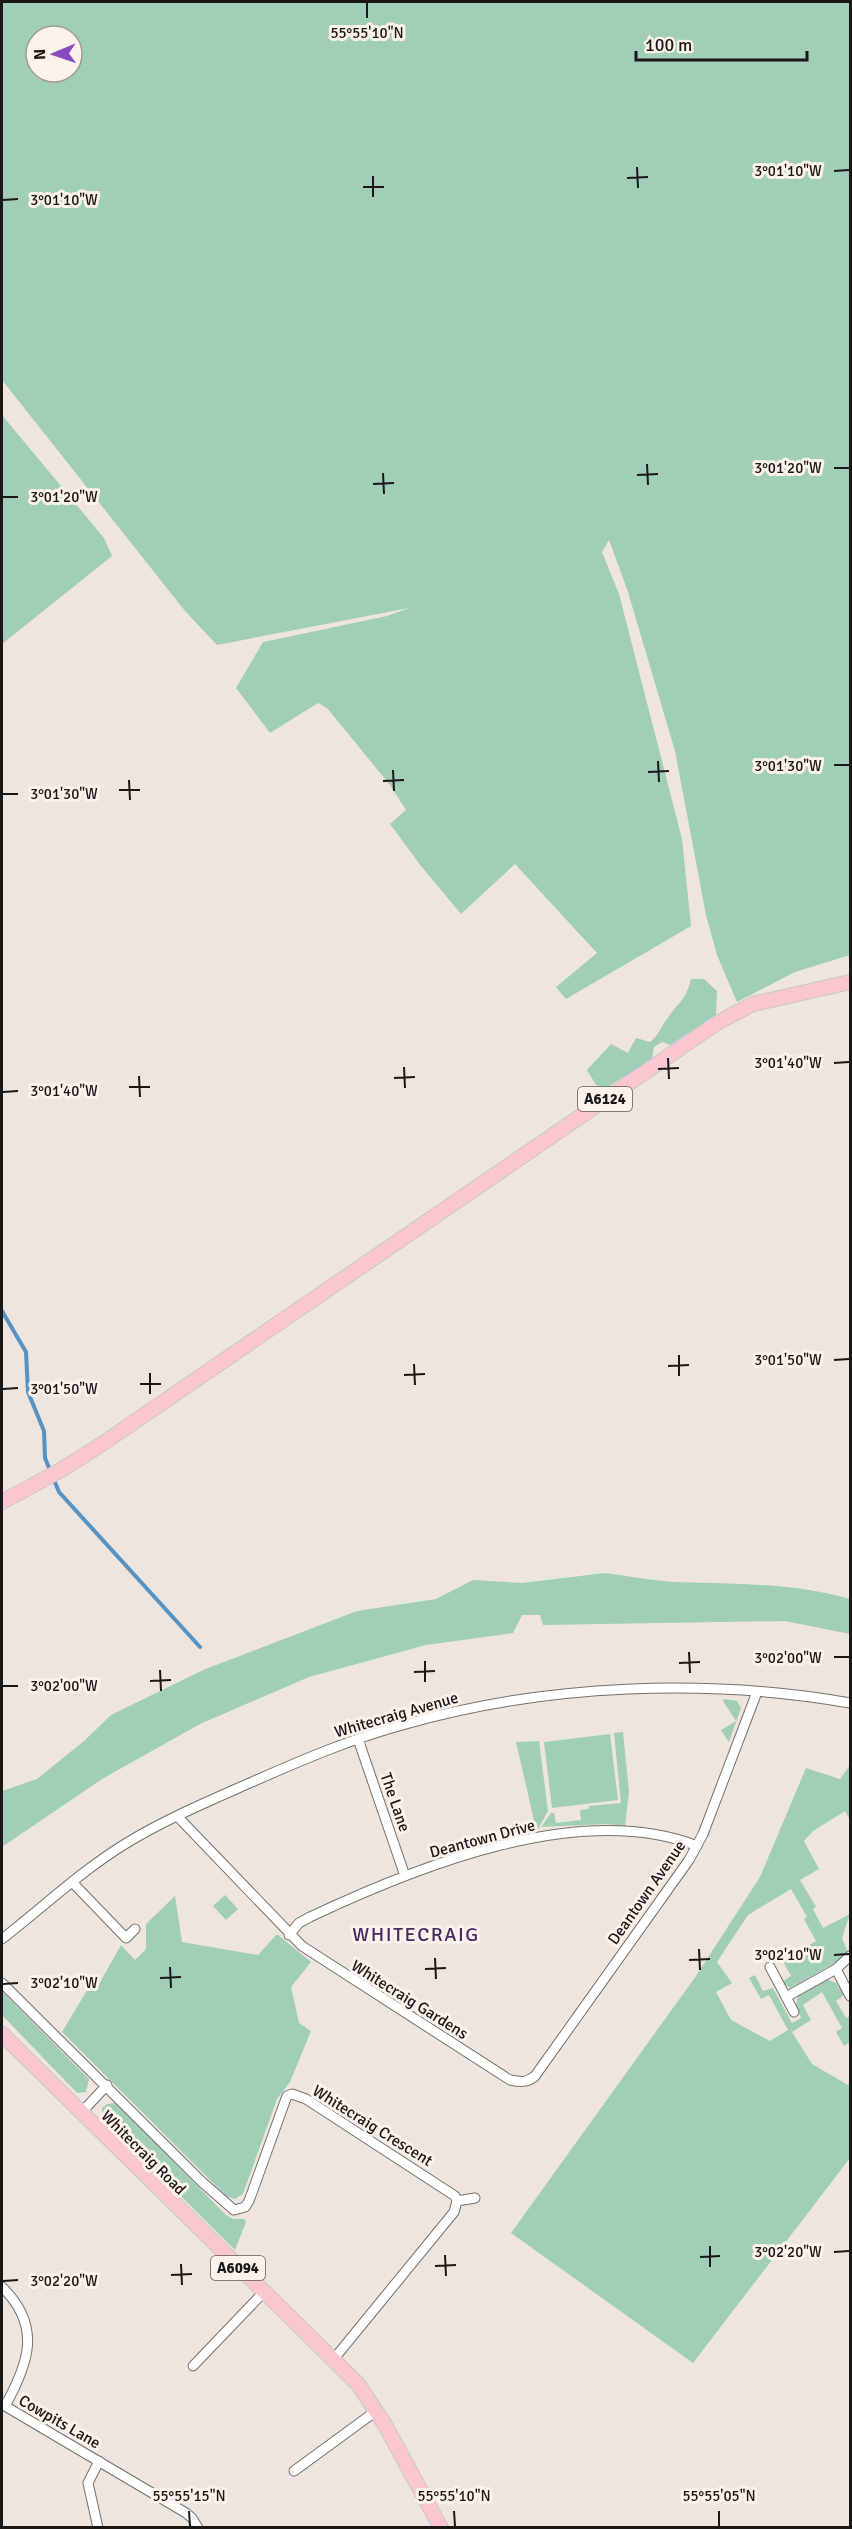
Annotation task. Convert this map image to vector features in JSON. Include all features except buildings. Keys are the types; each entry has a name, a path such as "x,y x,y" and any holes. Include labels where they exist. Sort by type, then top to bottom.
{"main road":[{"name":"A6124","path":"2,1502 61,1470 717,1023 753,1004 850,982"},
{"name":"Whitecraig Road","path":"2,2034 358,2384 376,2411 441,2528"}],"street":[{"name":"Whitecraig Avenue","path":"2,1940 125,1844 300,1761 407,1723 460,1710 553,1695 629,1690 730,1690 850,1703"},
{"name":"Deantown Avenue","path":"520,2082 529,2081 535,2076 677,1878 697,1846 757,1692"},
{"name":"The Lane","path":"358,1739 405,1876"},
{"name":"Whitecraig Gardens","path":"178,1817 289,1935 323,1961 510,2080 520,2082"},
{"name":"Deantown Drive","path":"289,1935 299,1923 310,1917 405,1876 506,1844 574,1832 620,1832 652,1835 697,1846"},
{"path":"73,1883 126,1938 135,1929"},
{"path":"786,1997 836,1969 850,1956"},
{"path":"770,1967 794,2012"},
{"path":"836,1969 850,1996"},
{"path":"2,1983 107,2085 81,2113"},
{"name":"Whitecraig Crescent","path":"107,2085 202,2182 234,2210 245,2207 249,2201 284,2104 288,2096 292,2094 306,2099 450,2191 457,2200"},
{"path":"333,2360 454,2212 457,2200 475,2198"},
{"name":"Cowpits Lane","path":"2,2287 20,2309 28,2342 22,2375 5,2406 186,2513 198,2528"},
{"path":"193,2366 263,2293"},
{"path":"294,2471 376,2411"},
{"name":"Cowpits Lane","path":"98,2528 88,2483 99,2461"}],"green space":[{"path":"2,2 850,2 850,955 795,972 737,1002 717,955 706,915 675,751 628,592 609,540 602,552 619,594 682,839 691,926 566,999 556,987 597,953 515,864 461,914 390,824 406,810 390,785 327,708 318,703 270,733 236,688 263,642 387,616 409,608 217,645 185,611 2,380"},
{"path":"2,415 104,538 112,556 2,644"},
{"path":"691,979 704,979 717,991 716,1015 670,1045 662,1042 654,1047 652,1059 606,1088 596,1085 587,1070 611,1044 628,1053 636,1038 650,1042 684,997"},
{"path":"605,1573 650,1580 786,1587 850,1599 850,1634 785,1621 543,1625 540,1615 522,1615 513,1633 426,1645 309,1677 200,1724 102,1779 2,1847 2,1791 37,1779 84,1741 111,1715 203,1670 357,1611 436,1599 473,1580 522,1583"},
{"path":"724,1699 737,1701 741,1708 729,1742 721,1730 736,1721 723,1701"},
{"path":"623,1732 629,1792 625,1826 606,1824 541,1827 551,1813 554,1813 556,1823 581,1820 580,1810 589,1809 589,1806 621,1803 614,1733"},
{"path":"610,1734 618,1800 552,1808 544,1742"},
{"path":"539,1741 548,1811 536,1829 516,1742"},
{"path":"850,1765 850,1820 845,1811 813,1831 804,1841 819,1869 800,1880 816,1907 813,1909 823,1928 850,1914 842,1938 848,1952 840,1960 790,1988 782,1982 791,1976 783,1961 816,1941 804,1919 807,1917 791,1889 748,1915 717,1962 732,1983 716,1992 731,2020 770,2041 788,2030 769,1995 761,1999 749,1978 755,1975 763,1991 773,1988 792,2023 801,2018 796,2005 798,1996 827,1979 836,1983 844,1995 836,2001 846,2018 850,2016 850,2042 844,2046 836,2032 842,2028 822,1992 803,2005 811,2020 792,2032 812,2064 848,2085 850,2083 850,2158 693,2363 511,2233 696,1976 760,1877 806,1768 840,1779"},
{"path":"225,1895 238,1909 226,1920 213,1906"},
{"path":"175,1896 182,1942 258,1955 277,1934 311,1962 291,1987 299,2023 311,2031 290,2082 277,2099 243,2194 235,2199 226,2196 62,2032 89,1987 95,1991 121,1945 135,1960 146,1949 146,1924"},
{"path":"2,1991 89,2079 86,2092 77,2093 2,2015"},
{"path":"116,2103 226,2215 233,2219 244,2219 246,2222 235,2250 102,2118 102,2108 107,2104"}],"waterway":[{"path":"2,1311 26,1352 28,1392 44,1431 45,1458 59,1492 200,1647"}],"district":[{"name":"WHITECRAIG","path":"416,1934"}]}
